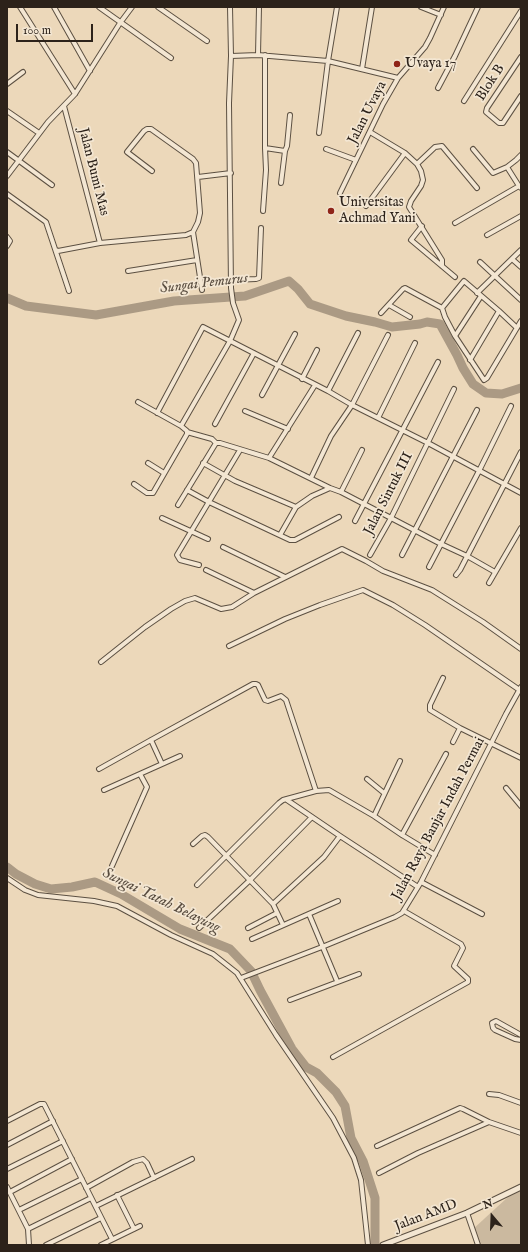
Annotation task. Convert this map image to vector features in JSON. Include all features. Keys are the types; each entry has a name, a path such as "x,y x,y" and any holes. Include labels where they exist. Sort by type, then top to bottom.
{"street":[{"path":"20,7 75,94"},
{"path":"54,7 90,71"},
{"path":"99,7 170,58"},
{"path":"7,176 48,122 75,94 120,23 132,7"},
{"path":"158,7 206,41"},
{"path":"181,426 230,341 239,320 233,303 232,288 229,103 231,56 230,7"},
{"path":"258,55 259,7"},
{"path":"319,133 328,61 337,7"},
{"path":"362,69 372,7"},
{"path":"421,7 441,15"},
{"name":"Jalan Uvaya","path":"340,192 398,78 425,47 444,7"},
{"path":"438,88 478,7"},
{"path":"464,101 521,11"},
{"path":"231,56 265,55 328,61 398,78"},
{"path":"263,211 266,170 264,148 265,55"},
{"name":"Blok B","path":"521,57 486,110 486,113 499,123 502,123 521,96"},
{"path":"7,84 23,72"},
{"name":"Jalan Bumi Mas","path":"64,106 70,123 100,243"},
{"path":"7,112 39,133"},
{"path":"281,183 290,115"},
{"path":"152,171 127,152 147,129 151,129 194,159 196,163 200,213 198,222 193,232 202,290"},
{"path":"370,132 405,153 417,164 421,171 421,186 411,201 409,207 442,260 442,266"},
{"path":"417,164 435,147 442,146 477,188"},
{"path":"264,148 285,151"},
{"path":"326,149 356,160"},
{"path":"473,149 493,173 507,167 521,155"},
{"path":"7,152 52,185"},
{"path":"366,206 405,153"},
{"path":"455,223 520,187 507,167"},
{"path":"198,177 231,173"},
{"path":"7,194 46,222 69,291"},
{"path":"487,235 521,216"},
{"path":"422,226 411,240 455,277"},
{"path":"232,280 259,278 261,228"},
{"path":"56,250 58,251 100,243 186,235 193,232"},
{"path":"7,236 10,241 7,246"},
{"path":"455,336 479,294 494,276 521,250"},
{"path":"512,259 521,267"},
{"path":"128,271 197,260"},
{"path":"480,262 521,300"},
{"path":"442,308 464,281 517,328"},
{"path":"381,313 403,288 442,308 445,318 455,336 484,380 487,378 521,321"},
{"path":"389,305 410,317"},
{"path":"470,360 499,311"},
{"path":"157,413 203,327 254,352 302,379 453,456 521,493"},
{"path":"328,391 358,333"},
{"path":"262,395 295,334"},
{"path":"311,478 331,436 352,405 388,335"},
{"path":"378,418 414,343"},
{"path":"302,379 317,350"},
{"path":"215,424 254,352"},
{"path":"355,521 438,362"},
{"path":"269,458 315,385"},
{"name":"Jalan Sintuk III","path":"370,555 391,518 454,389"},
{"path":"138,402 181,426 188,432 212,439 216,443 269,458 341,492 415,531 467,556 495,572"},
{"path":"429,567 512,406"},
{"path":"402,555 476,410"},
{"path":"245,411 288,429"},
{"path":"134,484 147,493 152,494 188,432"},
{"path":"178,505 216,443"},
{"path":"199,565 180,560 178,557 191,531 240,450"},
{"path":"341,492 362,450"},
{"path":"456,575 460,570 521,452"},
{"path":"148,463 164,473"},
{"path":"203,463 224,475 296,507"},
{"path":"280,535 296,507 312,496 330,488"},
{"path":"187,490 290,540 295,540 339,517"},
{"path":"162,518 208,539"},
{"path":"489,583 521,528"},
{"path":"223,547 285,577"},
{"path":"101,662 145,627 185,601 195,598 221,610 232,608 254,593 342,549 383,571 432,590 483,622 521,649"},
{"path":"206,570 254,593"},
{"path":"229,646 285,618 320,604 363,590 393,605 425,625 521,689"},
{"path":"443,678 430,705 431,711 460,728 521,758"},
{"path":"99,769 253,684 256,684 258,685 265,700 268,701 281,696 286,700 316,791"},
{"name":"Jalan Raya Banjar Indah Permai","path":"241,978 395,917 404,911 421,882 521,689"},
{"path":"453,742 460,728"},
{"path":"150,740 162,764"},
{"path":"402,835 446,754"},
{"path":"104,790 180,756"},
{"path":"374,816 400,761"},
{"path":"112,866 147,787 140,774"},
{"path":"367,779 384,793"},
{"path":"506,788 521,806"},
{"path":"197,885 279,803 324,789 332,791 435,855"},
{"path":"287,800 418,887"},
{"path":"199,928 250,881 312,817"},
{"path":"193,844 205,835 273,904 283,925"},
{"path":"273,904 324,856 340,836"},
{"path":"7,878 25,890 38,895 94,901 117,906 171,935 213,954 232,968 241,978 276,1035 333,1118 354,1158 361,1180 368,1245"},
{"path":"421,882 482,914"},
{"path":"252,939 338,901"},
{"path":"333,1057 468,982 468,978 454,966 463,948 461,944 404,911"},
{"path":"248,928 277,913"},
{"path":"309,914 337,982"},
{"path":"290,1000 359,974"},
{"path":"521,1035 496,1021 492,1023 495,1030 515,1039 521,1040"},
{"path":"489,1094 499,1095 521,1103"},
{"path":"7,1121 40,1104 44,1104 112,1240"},
{"path":"377,1146 460,1108 489,1122 521,1133"},
{"path":"7,1145 53,1121"},
{"path":"379,1173 418,1153 489,1122"},
{"path":"7,1168 63,1141"},
{"path":"10,1192 72,1159"},
{"path":"86,1188 133,1162 143,1159 147,1163 154,1178"},
{"path":"96,1206 192,1159"},
{"path":"19,1210 82,1179"},
{"path":"7,1187 28,1229 29,1245"},
{"name":"Jalan AMD","path":"384,1245 467,1213 521,1187"},
{"path":"117,1195 134,1229"},
{"path":"28,1229 91,1198"},
{"path":"467,1213 478,1245"},
{"path":"46,1245 101,1218"},
{"path":"101,1245 140,1226"}],"shaded area":[{"path":"521,1190 521,1245 481,1245 472,1230 508,1197"}],"waterway":[{"name":"Sungai Pemurus","path":"7,298 26,306 96,315 174,301 245,296 289,281 298,289 310,304 346,316 392,327 427,322 440,324 473,384 486,393 502,394 521,388"},
{"name":"Sungai Tatah Belayung","path":"7,867 16,874 35,884 51,889 72,887 95,882 121,894 180,929 230,949 251,971 292,1049 306,1067 317,1073 336,1092 345,1106 351,1138 363,1161 375,1198 375,1245"}],"place":[{"name":"Uvaya 17","path":"397,64"},
{"name":"Universitas Achmad Yani","path":"331,211"}]}
